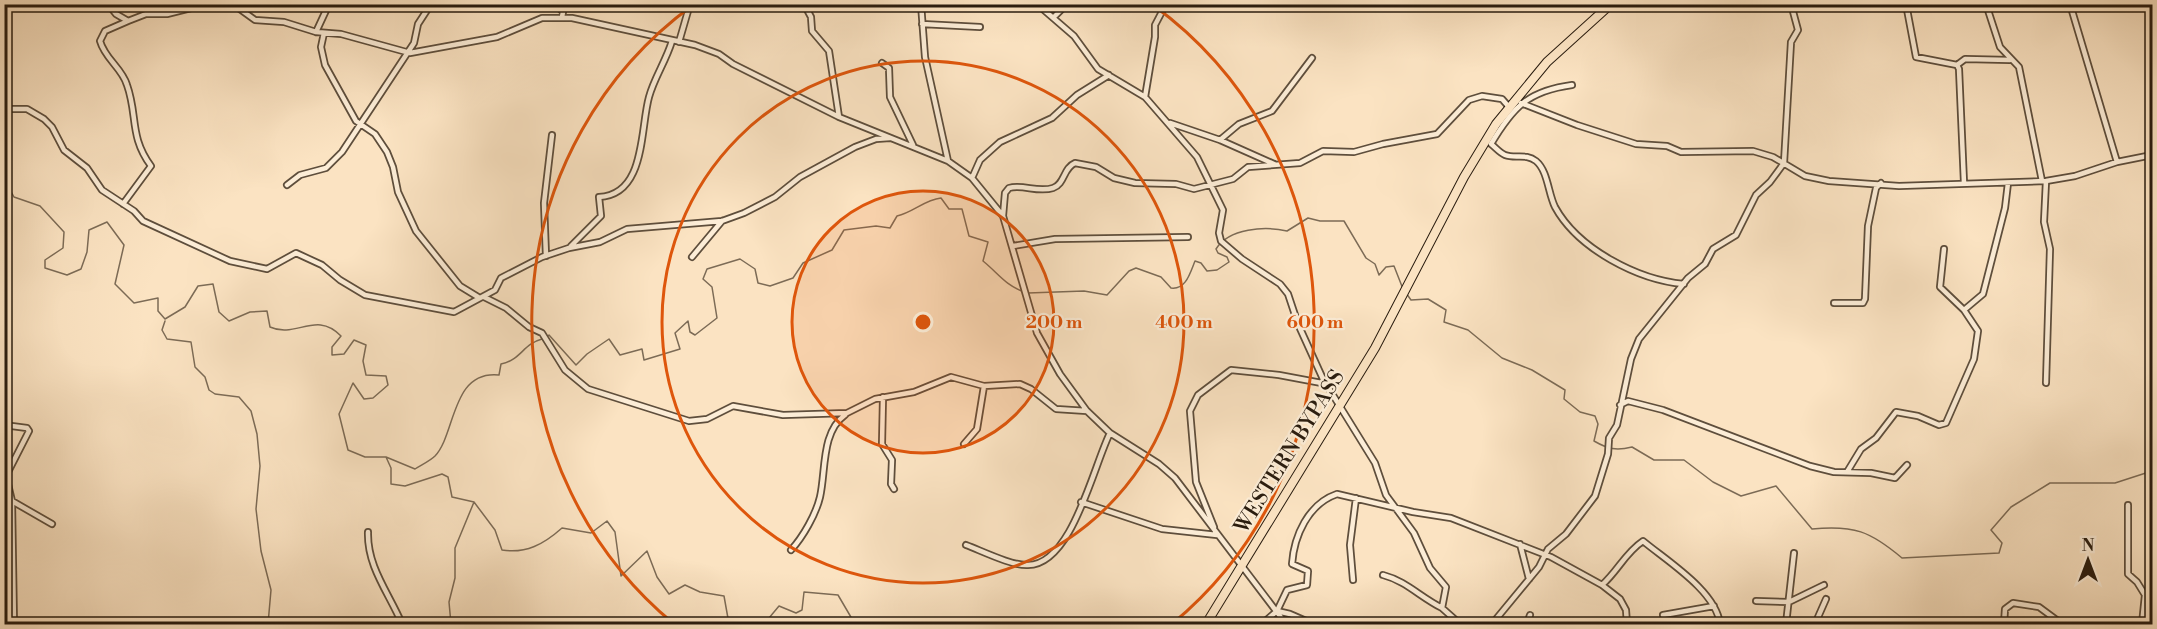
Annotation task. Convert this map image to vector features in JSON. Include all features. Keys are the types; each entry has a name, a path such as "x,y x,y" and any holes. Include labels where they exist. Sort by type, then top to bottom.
{"main road":[{"path":"1509,107 1547,62 1611,4"},
{"name":"WESTERN BYPASS","path":"1206,624 1240,565 1340,408 1402,297 1464,177 1509,107"}],"street":[{"path":"108,4 116,14 128,21"},
{"path":"123,204 151,166 141,151 133,129 127,85 104,52 100,41 105,31 146,14 166,14 207,4"},
{"path":"228,4 237,7 255,20 284,22 316,33 341,34 406,52 433,50 497,37 536,19 562,17 695,45 719,54 733,64 839,117 948,161 972,178 1003,216 1042,344 1087,411 1110,433 1166,469 1286,624"},
{"path":"316,33 329,4"},
{"path":"287,185 300,176 329,166 349,144 416,38 421,18 431,4"},
{"path":"555,4 563,12 562,17"},
{"path":"679,42 690,4"},
{"path":"804,4 811,17 812,31 829,51 839,117"},
{"path":"921,4 925,57 948,161"},
{"path":"1037,4 1078,40 1098,69 1145,97 1197,157 1223,210 1221,241 1228,249 1285,289 1304,339 1326,384 1375,464 1386,495 1414,533 1430,568 1446,587 1442,608"},
{"path":"1053,18 1067,4"},
{"path":"1145,97 1155,25 1166,4"},
{"path":"1492,624 1530,580 1545,555 1566,534 1595,496 1631,359 1639,339 1684,284 1705,264 1713,249 1736,235 1756,195 1784,163 1791,42 1798,30 1791,4"},
{"path":"1906,4 1916,57 1957,65 1965,59 2010,60"},
{"path":"1986,4 2000,47 2019,67 2044,181 2044,222 2050,249 2046,383"},
{"path":"2070,4 2117,162"},
{"path":"922,24 980,27"},
{"path":"324,33 321,47 326,65 351,114 361,125 375,134 387,152 398,192 416,231 456,282 506,308 529,327 542,333 565,370 588,389 688,421 707,418 733,406 783,415 847,413 883,397 914,392 951,377 984,386 1020,384 1059,411 1087,411"},
{"path":"569,248 584,236 601,216 599,197 616,193 625,184 640,158 650,95 665,65 672,41"},
{"path":"1220,140 1239,124 1272,111 1312,58"},
{"path":"882,63 889,68 890,97 913,145"},
{"path":"1957,65 1964,183"},
{"path":"972,178 980,160 1000,142 1052,118 1077,95 1109,75"},
{"path":"1572,85 1531,96 1521,102 1491,144 1506,156 1530,157 1539,164 1561,216 1575,232 1604,256 1640,275 1662,282 1684,284"},
{"path":"1003,216 1005,193 1009,188 1052,188 1060,183 1067,168 1075,163 1096,167 1114,178 1135,183 1176,184 1194,189 1209,183 1233,179 1248,167 1300,163 1323,151 1354,152 1383,144 1437,135 1469,100 1475,97 1502,99 1509,107"},
{"path":"1521,102 1577,125 1636,144 1667,146 1681,152 1753,151 1784,163 1812,178 1899,186 2044,181 2075,176 2117,162 2152,155"},
{"path":"4,109 27,109 44,119 52,126 64,150 87,168 102,190 143,221 241,264 267,269 296,253 318,263 339,280 365,295 439,311 458,311 495,290 501,278 546,256 590,244 616,232 646,226 722,221 759,207 779,195 800,177 855,147 876,139 892,137"},
{"path":"1167,122 1220,140 1275,164"},
{"path":"546,256 544,203 552,135"},
{"path":"1834,303 1863,303 1865,299 1868,226 1876,188 1881,183"},
{"path":"1964,310 1983,294 2005,208 2008,183"},
{"path":"692,257 722,221"},
{"path":"584,236 590,244"},
{"path":"1013,246 1055,240 1188,237"},
{"path":"1847,472 1861,449 1876,438 1892,414 1914,415 1939,425 1946,423 1974,360 1978,331 1964,310 1940,287 1944,249"},
{"path":"1217,535 1200,494 1195,472 1190,411 1198,394 1231,370 1279,375 1326,384"},
{"path":"964,444 977,429 984,386"},
{"path":"883,397 882,439 892,460 891,484 894,489"},
{"path":"1620,405 1628,401 1664,410 1807,465 1894,478 1907,465"},
{"path":"791,550 800,539 818,503 831,431 847,413"},
{"path":"4,425 29,430 6,476 12,501 14,624"},
{"path":"966,545 1020,565 1036,565 1055,553 1081,502 1110,433"},
{"path":"1262,624 1277,611 1287,590 1307,585 1308,571 1292,564 1295,545 1309,516 1320,502 1332,496 1356,498 1451,518 1520,544 1602,585 1623,602 1627,624"},
{"path":"1353,580 1350,545 1356,498"},
{"path":"12,501 52,524"},
{"path":"1081,502 1162,529 1217,535"},
{"path":"2128,504 2128,574 2137,582 2145,595 2142,624"},
{"path":"368,532 375,573 390,595 402,624"},
{"path":"1602,585 1618,569 1622,559 1642,541 1684,574 1714,606 1720,624"},
{"path":"1520,544 1530,580"},
{"path":"1786,624 1794,553"},
{"path":"1383,575 1403,581 1417,594 1442,608 1460,624"},
{"path":"1756,601 1789,602 1824,585"},
{"path":"1815,624 1826,599"},
{"path":"2004,624 2005,609 2013,603 2039,607 2062,624"},
{"path":"1664,615 1714,606"},
{"path":"1277,611 1313,624"},
{"path":"1527,624 1530,615"}],"waterway":[{"path":"4,179 14,197 40,206 64,232 63,248 45,260 45,268 67,275 81,269 87,252 89,230 107,222 124,245 115,284 134,303 158,298 158,311 165,319 185,307 198,286 213,284 219,312 229,321 250,312 267,311 270,327 279,330 314,325 323,325 332,329 341,336 332,347 332,355 344,354 354,340 366,345 363,361 366,375 386,376 388,385 373,398 364,399 353,383 339,414 348,450 365,457 386,457 391,468 391,484 405,486 442,474 448,477 452,497 474,502 495,530 502,550 527,549 548,539 562,528 591,533 607,521 615,532 621,576 647,551 657,577 669,594 685,585 700,592 724,596 729,624"},
{"path":"546,337 549,335 576,365 587,354 609,339 620,355 642,349 644,360 680,349 675,333 688,321 690,332 695,335 717,318 712,287 703,279 707,269 740,259 755,269 758,283 770,286 793,278 803,263 832,250 844,230 876,226 890,228 897,216 941,198 949,209 962,209 969,236 988,242 983,261 1006,282 1024,292"},
{"path":"1028,293 1084,291 1107,295 1129,271 1136,268 1161,277 1171,288 1176,288 1187,280 1195,261 1201,263 1207,271 1217,270 1229,262 1227,257 1218,253 1216,249 1229,237 1248,230 1287,231 1308,218 1320,221 1344,221 1366,258 1375,264 1379,275 1386,267 1394,266 1403,289"},
{"path":"1406,293 1411,300 1428,299 1446,310 1444,322 1468,330 1502,358 1532,370 1565,390 1564,399 1580,412 1595,416 1598,424 1594,441 1599,444 1617,449 1632,447 1654,460 1684,460 1713,482 1741,496 1776,486 1812,529 1839,528 1861,532 1871,536 1902,558 1999,553 2002,543 1991,530 2011,507 2050,483 2115,483 2152,471"},
{"path":"165,321 162,330 167,339 191,342 195,367 205,377 209,390 215,394 239,397 251,411 257,434 260,466 256,509 261,551 271,590 268,624"},
{"path":"386,457 415,469 433,458 442,446 463,393 472,382 483,376 499,375 501,364 513,359 530,344 542,339"},
{"path":"451,624 449,602 455,578 455,548 474,502"},
{"path":"764,624 779,606 796,613 802,610 804,592 838,595 855,624"}]}
